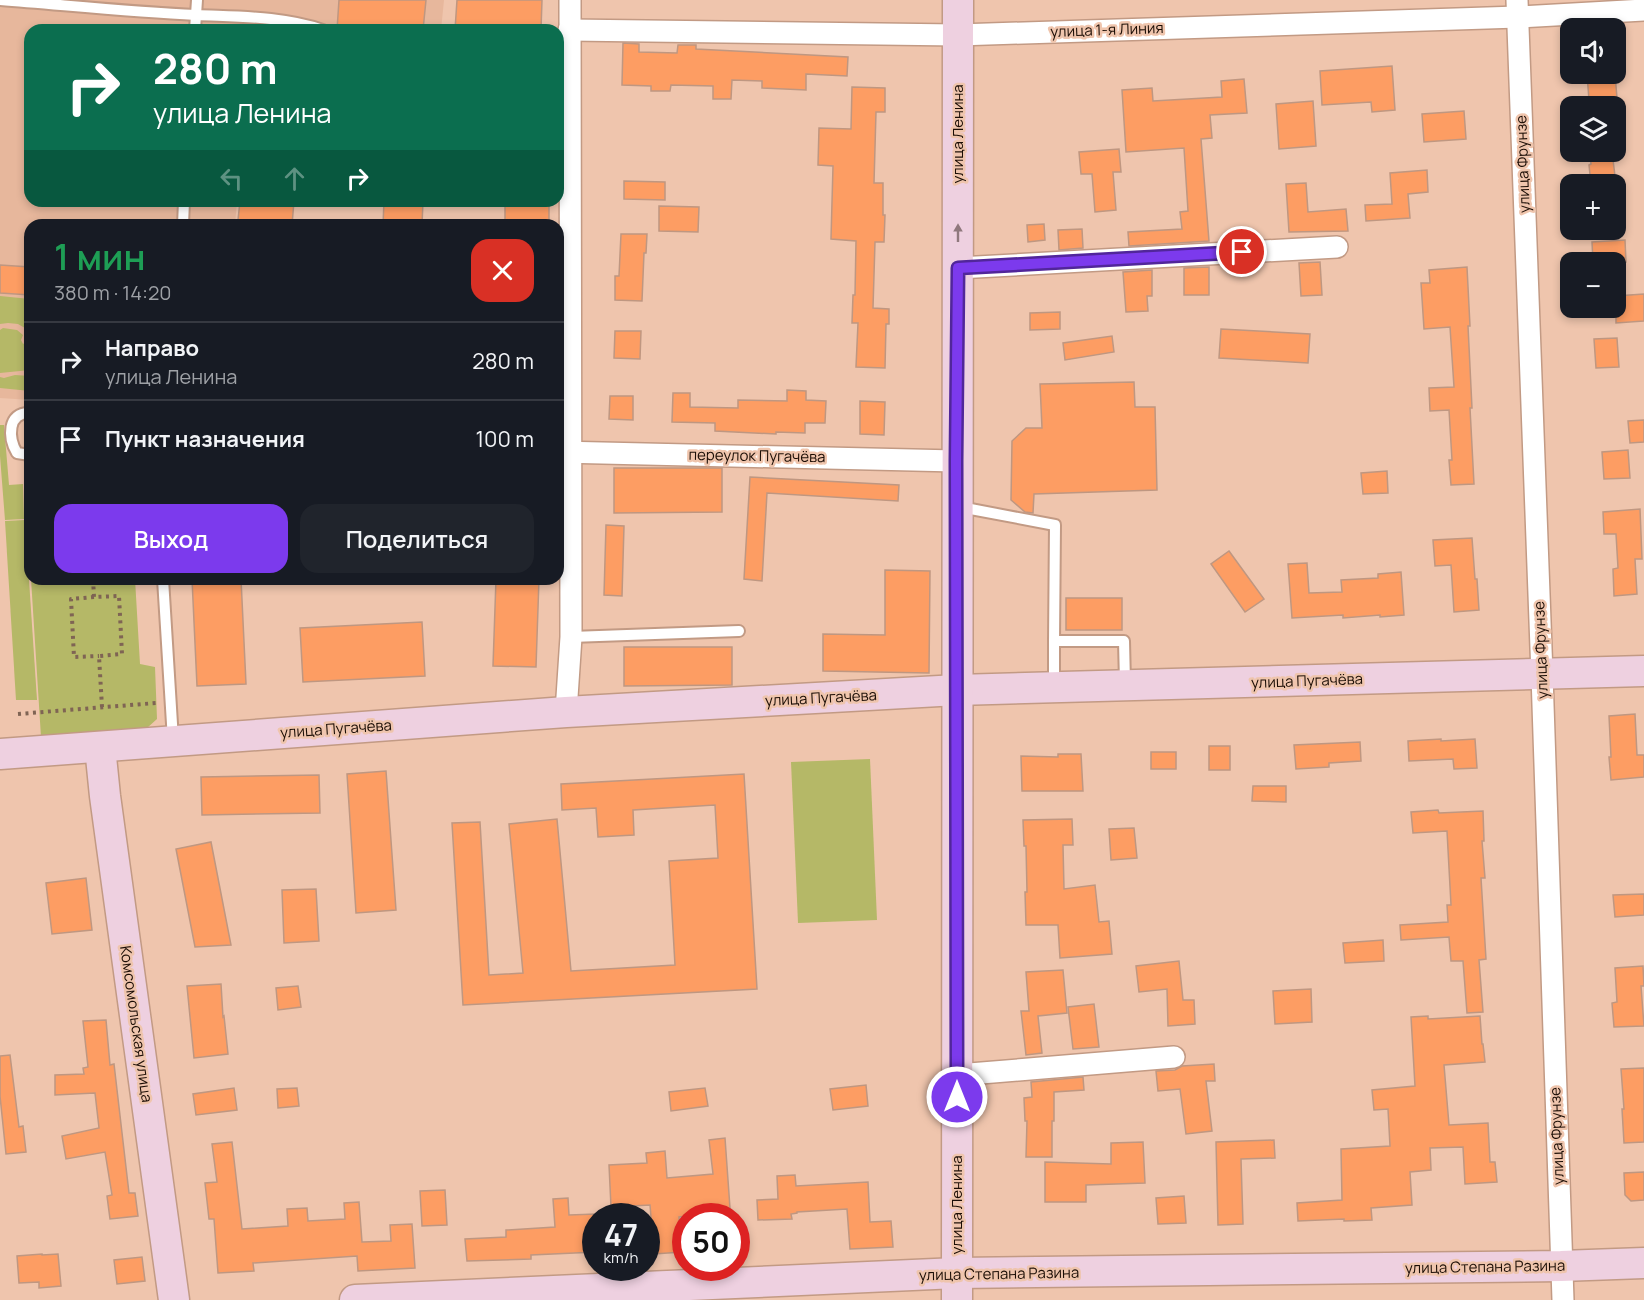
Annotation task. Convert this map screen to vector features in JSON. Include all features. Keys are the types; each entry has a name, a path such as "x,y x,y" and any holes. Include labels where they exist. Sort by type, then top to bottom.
{"main road":[{"name":"улица Ленина","path":"957,1287 958,0"},
{"name":"улица Пугачёва","path":"0,754 566,712 957,690 1644,671"},
{"name":"Комсомольская улица","path":"100,747 174,1300"},
{"name":"улица Степана Разина","path":"355,1300 957,1287 1644,1263"}],"street":[{"path":"566,712 572,637 565,452 570,0"},
{"name":"улица 1-я Линия","path":"569,30 958,35 1517,9 1644,10"},
{"name":"улица Фрунзе","path":"1517,9 1563,1300"},
{"path":"958,268 1337,247"},
{"name":"переулок Пугачёва","path":"565,452 956,460"},
{"path":"957,1075 1174,1057"}],"lane":[{"path":"0,0 196,15 251,16 303,24"},
{"path":"195,24 197,0"},
{"path":"24,413 15,418 11,426 12,445 16,453 24,454"},
{"path":"957,507 1055,525 1054,688"},
{"path":"163,585 173,741"},
{"path":"572,637 739,631"},
{"path":"1054,641 1124,640 1125,686"}],"path":[{"path":"93,585 94,597"},
{"path":"119,596 122,654 74,657 71,599 94,597 119,596"},
{"path":"99,656 102,707"},
{"path":"18,714 156,703"}],"shaded area":[{"path":"0,0 444,0 442,24 24,24 24,207 236,207 236,219 24,219 24,400 0,398"}],"green space":[{"path":"0,296 24,298 24,328 18,324 0,324"},
{"path":"3,328 17,330 23,335 21,340 24,343 24,371 0,373 0,330"},
{"path":"24,376 24,390 0,388 0,377"},
{"path":"0,425 4,425 9,485 23,484 24,519 5,520"},
{"path":"24,520 24,585 29,585 37,700 16,700 5,521"},
{"path":"31,585 135,585 140,664 155,667 157,719 147,728 41,737"},
{"path":"870,759 877,920 798,923 791,762"}],"building":[{"path":"339,0 426,0 424,24 337,24"},
{"path":"457,0 542,0 541,24 455,24"},
{"path":"623,43 639,44 639,52 677,53 678,45 696,45 696,49 848,57 847,76 806,74 806,90 762,88 762,81 732,80 731,99 713,99 713,86 671,85 670,91 651,91 651,86 622,85"},
{"path":"1392,66 1395,110 1372,112 1371,102 1322,105 1320,71"},
{"path":"1244,79 1247,113 1210,115 1212,138 1201,139 1209,241 1129,246 1128,232 1182,229 1180,212 1188,211 1184,148 1126,152 1122,90 1152,88 1153,101 1222,97 1221,81"},
{"path":"1588,84 1616,84 1617,96 1589,96"},
{"path":"852,87 885,88 885,112 876,112 874,183 883,183 883,215 885,215 884,242 875,242 873,308 889,309 889,324 886,324 885,368 856,367 858,323 852,323 856,241 831,239 833,166 818,165 819,128 851,129"},
{"path":"1313,101 1316,146 1279,149 1276,104"},
{"path":"1464,111 1466,139 1424,142 1422,114"},
{"path":"1119,149 1121,172 1113,172 1116,210 1095,212 1092,174 1081,174 1079,152"},
{"path":"1591,162 1613,162 1615,174 1590,174 1589,165"},
{"path":"1427,170 1428,192 1408,194 1410,218 1366,221 1365,205 1392,204 1390,173"},
{"path":"624,181 665,182 665,200 624,199"},
{"path":"1306,183 1308,212 1346,209 1348,231 1289,232 1286,184"},
{"path":"659,206 699,207 698,232 659,231"},
{"path":"239,207 294,207 292,219 238,219"},
{"path":"384,207 423,207 422,219 383,219"},
{"path":"505,207 549,207 549,219 505,219"},
{"path":"1044,224 1045,240 1028,242 1027,225"},
{"path":"1082,229 1083,248 1059,250 1058,230"},
{"path":"621,234 647,234 642,301 615,300 615,276 619,276"},
{"path":"1625,240 1626,252 1592,252 1592,242"},
{"path":"1320,262 1322,295 1301,296 1299,263"},
{"path":"0,265 24,267 24,295 0,293"},
{"path":"1209,267 1209,295 1184,295 1184,268"},
{"path":"1467,267 1474,484 1451,485 1449,410 1430,411 1429,388 1454,387 1450,327 1424,329 1421,283 1430,283 1429,270"},
{"path":"1152,270 1152,296 1147,296 1148,311 1126,312 1123,272"},
{"path":"1644,294 1644,321 1616,323 1616,318 1626,318 1626,295"},
{"path":"1060,312 1060,329 1030,330 1030,313"},
{"path":"1221,329 1310,334 1308,363 1219,358"},
{"path":"615,331 641,331 640,359 614,358"},
{"path":"1112,336 1114,352 1065,360 1063,343"},
{"path":"1617,338 1619,367 1596,368 1594,339"},
{"path":"1134,382 1135,407 1155,407 1157,490 1034,494 1033,513 1025,512 1011,500 1012,441 1026,428 1042,428 1040,384"},
{"path":"787,390 806,391 806,400 826,401 825,423 805,423 805,433 776,432 776,434 715,431 715,423 672,422 673,393 690,393 690,407 738,408 738,400 787,401"},
{"path":"610,396 633,396 633,420 609,419"},
{"path":"860,401 885,402 884,435 860,434"},
{"path":"1644,420 1644,442 1630,443 1628,421"},
{"path":"1628,450 1630,478 1604,479 1602,452"},
{"path":"614,468 722,468 722,512 614,513"},
{"path":"1387,471 1388,493 1363,494 1361,473"},
{"path":"750,477 899,485 898,501 767,493 762,581 744,579"},
{"path":"1640,509 1642,559 1635,559 1637,594 1614,596 1613,569 1618,568 1616,534 1604,534 1603,512"},
{"path":"606,525 624,526 622,596 604,595"},
{"path":"1472,538 1479,610 1454,612 1451,565 1435,566 1433,540"},
{"path":"1229,551 1264,599 1245,612 1211,564"},
{"path":"1307,563 1309,593 1342,592 1341,580 1378,578 1378,574 1401,572 1404,615 1292,618 1288,564"},
{"path":"885,570 930,571 929,673 823,671 823,634 885,635"},
{"path":"192,585 241,585 246,684 197,686"},
{"path":"496,585 539,585 536,667 493,666"},
{"path":"1066,598 1122,598 1122,630 1066,630"},
{"path":"422,622 425,676 303,682 300,628"},
{"path":"624,647 732,647 732,685 624,686"},
{"path":"1635,714 1637,755 1644,755 1644,777 1611,780 1609,716"},
{"path":"1441,739 1441,741 1475,739 1477,768 1454,769 1453,759 1409,761 1408,741"},
{"path":"1360,742 1361,761 1329,763 1329,767 1296,769 1294,745"},
{"path":"1209,746 1230,746 1230,770 1209,770"},
{"path":"1151,752 1176,752 1176,769 1151,769"},
{"path":"1058,754 1081,754 1083,791 1022,791 1021,756 1058,757"},
{"path":"386,771 396,910 356,913 347,774"},
{"path":"744,774 757,989 463,1005 452,823 480,822 489,975 523,973 509,824 557,819 571,971 675,965 669,861 718,858 715,805 633,810 634,835 598,837 596,808 562,810 561,784"},
{"path":"319,775 320,813 202,815 201,777"},
{"path":"1253,786 1286,786 1286,802 1252,801"},
{"path":"1438,810 1439,813 1483,811 1484,841 1482,841 1485,878 1481,878 1486,959 1479,960 1483,1012 1467,1013 1463,961 1451,961 1449,937 1401,940 1400,925 1448,922 1447,905 1451,905 1447,831 1413,833 1411,812"},
{"path":"1072,819 1073,845 1063,845 1064,889 1095,885 1099,922 1109,921 1112,954 1060,958 1058,925 1026,925 1026,846 1024,846 1023,820"},
{"path":"1134,828 1137,858 1111,860 1109,829"},
{"path":"211,842 231,945 195,947 176,849"},
{"path":"86,878 92,930 52,934 46,883"},
{"path":"316,889 319,941 284,943 282,890"},
{"path":"1644,894 1644,915 1615,917 1613,895"},
{"path":"1383,940 1384,961 1345,963 1343,943"},
{"path":"1179,961 1183,1000 1194,1000 1195,1024 1168,1026 1167,989 1139,992 1136,966"},
{"path":"1643,966 1644,986 1641,986 1644,1026 1614,1027 1612,1003 1617,1002 1615,968"},
{"path":"1063,970 1067,1013 1038,1016 1042,1053 1026,1055 1021,1011 1029,1011 1026,972"},
{"path":"221,984 228,1054 194,1058 187,986"},
{"path":"298,986 301,1007 278,1010 276,988"},
{"path":"1311,989 1312,1022 1275,1024 1273,991"},
{"path":"1094,1004 1099,1047 1073,1049 1068,1007"},
{"path":"1428,1016 1428,1019 1480,1016 1485,1062 1444,1065 1449,1125 1488,1123 1490,1162 1495,1162 1497,1182 1465,1184 1463,1147 1430,1148 1431,1170 1410,1172 1412,1205 1371,1208 1372,1220 1298,1221 1297,1203 1342,1200 1341,1149 1390,1146 1388,1109 1374,1110 1372,1090 1415,1086 1411,1017"},
{"path":"106,1020 110,1065 114,1064 129,1193 135,1193 138,1216 110,1219 107,1196 112,1195 105,1152 66,1159 62,1136 99,1128 95,1093 55,1095 55,1075 84,1074 83,1068 88,1067 83,1021"},
{"path":"10,1055 19,1127 23,1126 26,1152 6,1154 0,1096 0,1056"},
{"path":"1214,1064 1215,1081 1206,1081 1212,1131 1186,1134 1180,1089 1158,1091 1156,1071 1175,1070 1182,1066"},
{"path":"1644,1068 1644,1142 1624,1143 1621,1069"},
{"path":"1083,1077 1084,1090 1054,1092 1052,1157 1026,1157 1027,1121 1025,1121 1024,1098 1032,1097 1031,1082"},
{"path":"866,1085 868,1106 833,1110 830,1089"},
{"path":"234,1088 237,1110 196,1115 193,1094"},
{"path":"297,1088 299,1106 278,1108 277,1089"},
{"path":"705,1088 708,1106 671,1111 669,1092"},
{"path":"725,1138 730,1203 672,1203 672,1253 660,1254 660,1203 611,1203 609,1165 647,1163 646,1153 665,1151 667,1178 713,1174 709,1140"},
{"path":"1274,1140 1275,1158 1241,1159 1243,1224 1218,1225 1216,1142"},
{"path":"232,1142 242,1229 288,1226 287,1209 307,1208 308,1221 345,1219 344,1203 359,1202 362,1242 391,1241 390,1225 412,1224 415,1268 358,1271 357,1256 253,1263 254,1271 218,1273 214,1219 209,1219 205,1183 217,1182 212,1144"},
{"path":"1143,1142 1145,1183 1086,1185 1086,1202 1045,1202 1045,1162 1111,1164 1111,1143"},
{"path":"1644,1172 1644,1200 1631,1201 1625,1195 1624,1173"},
{"path":"795,1175 796,1186 868,1182 870,1222 891,1221 893,1247 850,1249 847,1209 797,1212 791,1214 792,1219 758,1220 757,1200 778,1199 777,1176"},
{"path":"445,1190 447,1225 422,1226 420,1191"},
{"path":"1184,1196 1186,1223 1158,1224 1156,1198"},
{"path":"568,1198 569,1215 582,1215 582,1253 531,1255 531,1259 467,1261 465,1239 506,1237 506,1230 555,1227 553,1199"},
{"path":"58,1254 61,1286 39,1288 39,1282 19,1283 17,1256"},
{"path":"142,1257 145,1281 117,1284 114,1260"}],"route":[{"path":"957,1097 958,268 1242,252"}]}
